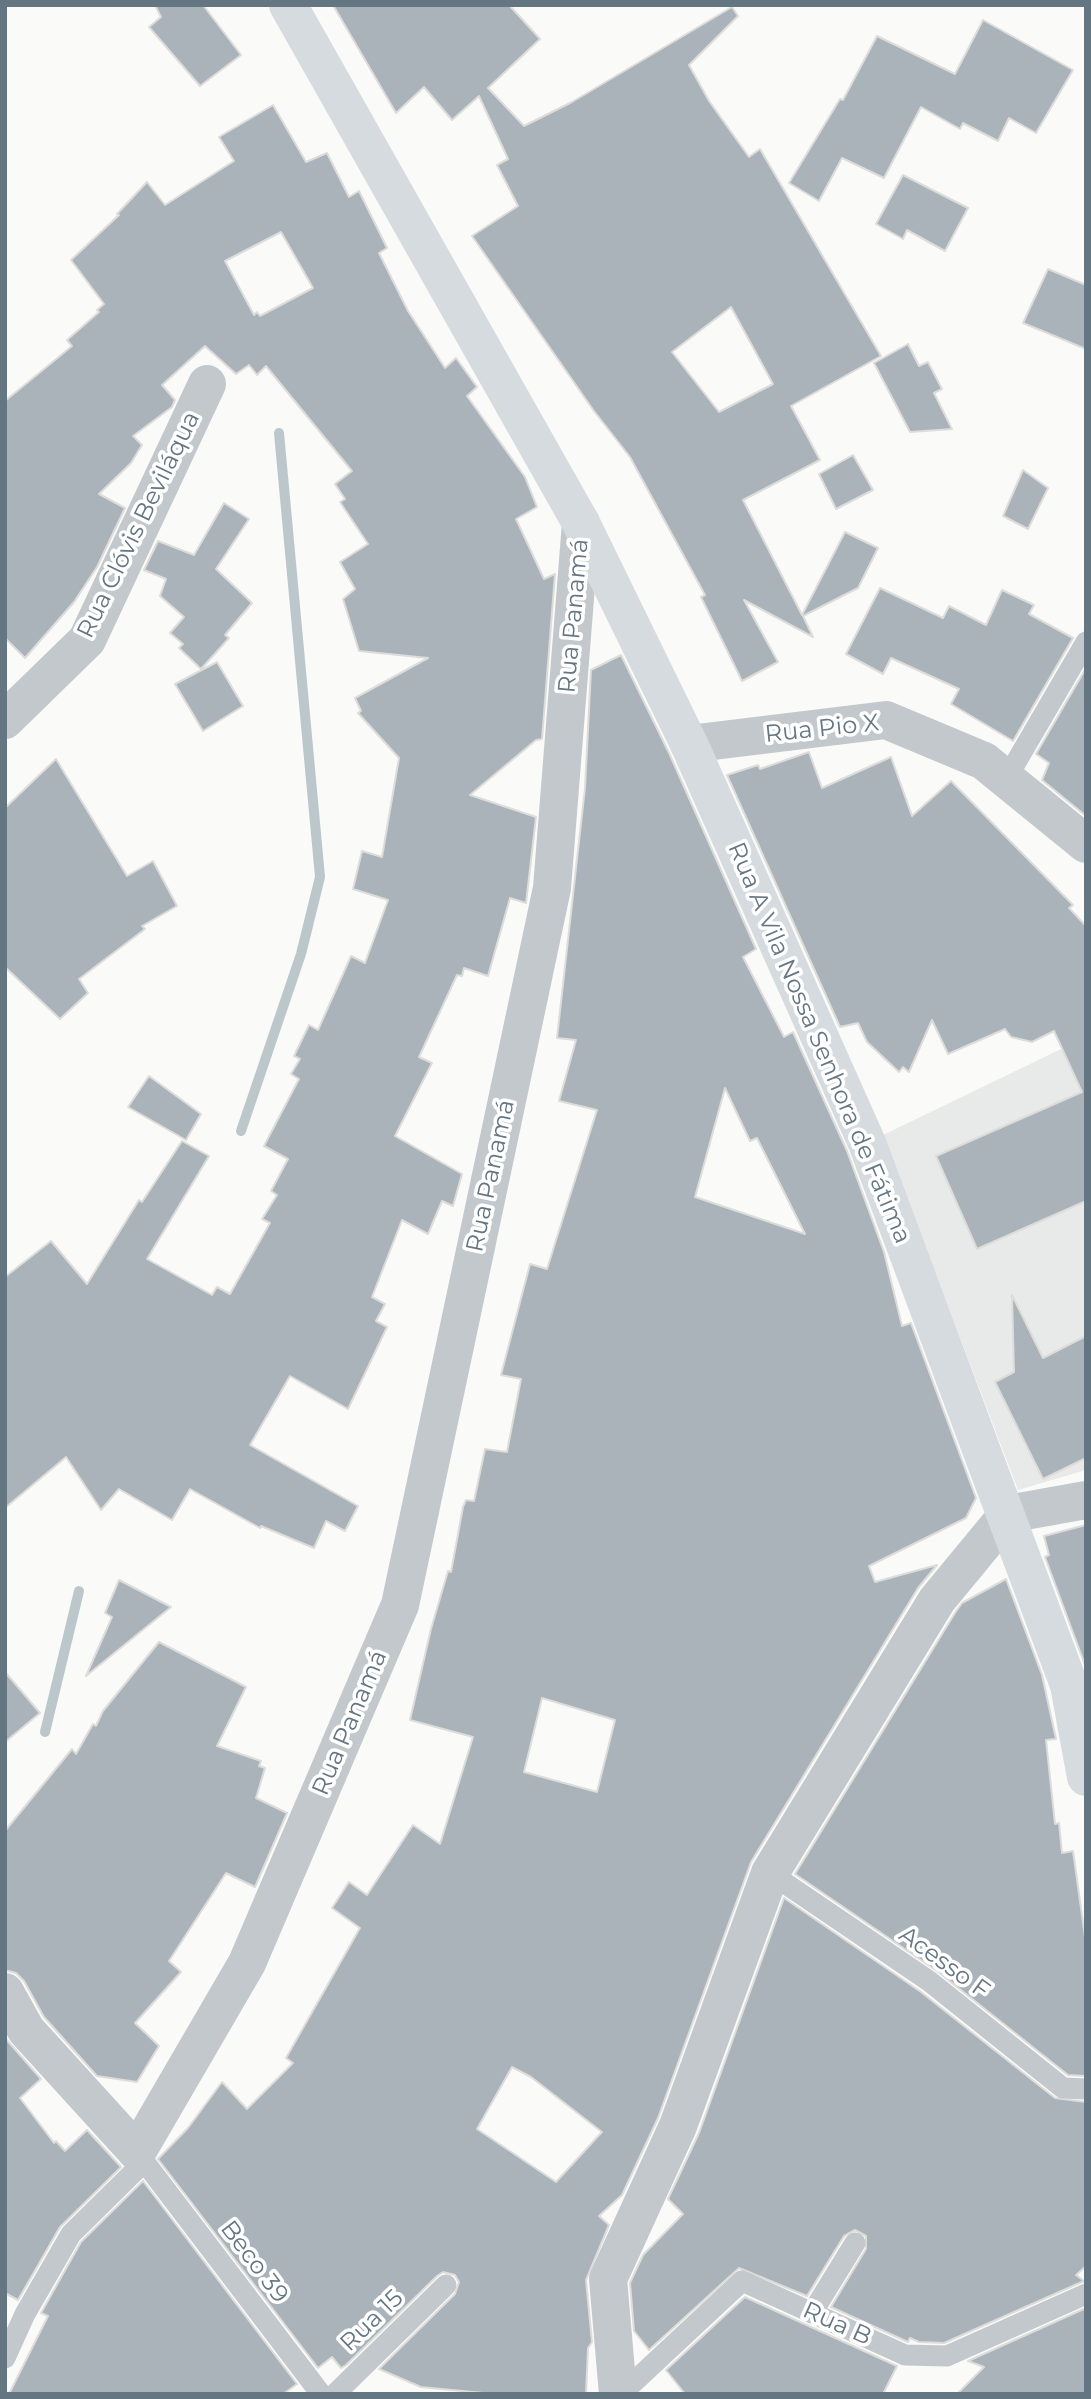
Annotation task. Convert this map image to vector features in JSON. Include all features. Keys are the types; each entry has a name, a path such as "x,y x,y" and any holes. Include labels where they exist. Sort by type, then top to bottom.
{"street":[{"name":"Rua Panamá","path":"141,2157 247,1964 400,1605 552,888 581,523 288,5"},
{"name":"Rua Clóvis Beviláqua","path":"5,720 87,640 207,384"},
{"name":"Rua A Vila Nossa Senhora de Fátima","path":"581,523 689,744 867,1143 1008,1514 1069,1685 1086,1777"},
{"name":"Rua Pio X","path":"689,744 886,720 984,761 1005,781 1086,844"},
{"path":"619,2394 608,2279 678,2126 770,1873 937,1600 1008,1514 1086,1500"},
{"path":"5,1992 26,2030 141,2157"}],"lane":[{"path":"1005,781 1086,642"},
{"name":"Acesso F","path":"770,1873 929,1981 1063,2088 1086,2089"},
{"path":"5,2358 25,2314 71,2234 141,2157"},
{"name":"Beco 39","path":"141,2157 337,2393"},
{"path":"812,2313 855,2243"},
{"name":"Rua B","path":"619,2394 742,2281 905,2355 947,2356 1086,2294"},
{"name":"Rua 15","path":"337,2393 446,2285"}],"shaded area":[{"path":"1086,1037 1086,1470 1018,1490 883,1135"}],"building":[{"path":"155,5 203,5 241,55 200,86 149,27 161,17"},
{"path":"333,5 509,5 540,39 488,88 524,126 572,102 732,7 738,16 689,65 709,101 749,157 760,149 881,356 791,406 820,460 743,500 802,615 845,532 878,548 858,588 803,616 813,637 744,600 778,662 742,681 701,597 705,595 630,457 594,411 472,236 518,206 497,165 508,159 479,96 452,120 424,87 396,113","holes":["731,307 773,384 719,412 672,352"]},
{"path":"983,20 1073,70 1036,133 1009,118 998,141 963,123 960,129 921,107 884,178 842,158 819,201 789,183 840,99 843,100 877,36 955,74"},
{"path":"273,105 306,162 327,153 349,197 359,191 387,248 379,253 408,311 445,368 456,358 477,387 467,396 525,477 537,507 516,519 544,579 555,574 542,739 536,740 470,795 536,817 526,903 510,898 488,976 464,968 462,976 457,975 419,1057 432,1063 395,1136 462,1174 453,1206 442,1201 428,1234 402,1220 372,1297 385,1304 376,1321 387,1327 348,1409 290,1376 250,1445 358,1506 345,1531 326,1521 314,1548 261,1526 260,1528 190,1489 172,1520 119,1489 101,1510 66,1457 5,1508 5,1277 51,1241 87,1284 139,1200 142,1202 182,1141 209,1156 147,1259 212,1295 217,1287 230,1294 270,1223 262,1219 277,1195 271,1191 288,1159 264,1146 299,1079 291,1074 300,1059 294,1056 309,1025 318,1030 351,956 365,963 388,900 353,889 362,851 382,857 399,758 358,713 361,711 355,698 428,658 359,651 343,599 355,589 340,562 368,544 340,502 345,499 335,484 352,471 266,366 257,375 249,365 236,374 205,346 162,385 175,400 172,407 133,436 142,445 131,463 99,494 125,508 97,567 74,602 25,658 5,638 5,401 72,346 67,340 99,312 97,310 104,304 71,260 119,215 117,214 147,182 165,205 234,161 219,137","holes":["281,232 313,288 260,316 257,312 254,315 225,261"]},
{"path":"903,175 968,208 945,251 907,230 903,239 876,224"},
{"path":"1048,269 1086,285 1086,349 1023,323"},
{"path":"908,344 919,366 928,362 942,389 934,393 952,429 910,432 874,363"},
{"path":"853,455 873,490 836,509 819,474"},
{"path":"1023,470 1048,488 1028,529 1003,516"},
{"path":"224,503 249,519 216,569 252,603 225,635 229,638 201,669 179,648 183,644 170,633 184,617 160,596 166,579 144,570 158,541 194,555"},
{"path":"880,588 943,618 949,606 986,625 1002,590 1034,605 1029,614 1073,638 1013,741 951,704 959,689 891,658 883,674 846,654"},
{"path":"621,655 669,753 756,949 743,957 784,1037 793,1032 847,1151 884,1252 902,1326 911,1323 976,1498 966,1518 869,1566 875,1582 937,1565 918,1588 751,1862 658,2118 622,2195 599,2216 609,2225 586,2280 592,2342 588,2348 586,2394 494,2394 421,2387 379,2369 455,2294 459,2282 455,2275 443,2272 346,2365 341,2368 332,2357 318,2368 158,2159 188,2128 222,2082 247,2109 293,2063 286,2058 360,1928 332,1908 349,1882 367,1895 413,1825 440,1844 473,1737 410,1720 431,1629 448,1571 451,1572 463,1507 466,1500 474,1501 485,1449 507,1452 521,1379 501,1375 530,1264 547,1269 597,1110 559,1101 576,1040 557,1038 585,788 591,670","holes":["725,1088 750,1141 757,1138 805,1234 695,1197","542,1698 615,1720 597,1792 524,1772","512,2067 531,2077 602,2132 556,2182 477,2129"]},
{"path":"217,662 243,706 203,731 175,684"},
{"path":"1086,668 1086,816 1042,780 1049,763 1036,754"},
{"path":"809,752 822,788 891,757 912,816 951,781 1073,905 1069,908 1086,926 1086,1201 977,1249 936,1156 1082,1092 1054,1031 1032,1042 1011,1037 1005,1029 948,1054 932,1020 909,1072 903,1067 899,1072 867,1042 858,1023 840,1027 727,775 758,765 760,769"},
{"path":"56,759 127,876 153,861 177,906 142,926 145,929 79,979 88,993 60,1019 5,967 5,808"},
{"path":"149,1076 201,1114 186,1140 128,1107"},
{"path":"1012,1295 1043,1358 1086,1336 1086,1458 1043,1479 995,1382 1014,1372"},
{"path":"1086,1525 1085,1665 1045,1557 1049,1555 1044,1536"},
{"path":"1006,1579 1042,1675 1056,1739 1046,1740 1055,1824 1059,1823 1062,1853 1073,1851 1086,1944 1086,2076 1068,2075 937,1971 795,1874 962,1603"},
{"path":"119,1580 171,1607 86,1676 112,1617 105,1613"},
{"path":"159,1642 246,1687 217,1746 261,1761 259,1766 265,1768 256,1798 287,1813 255,1887 226,1873 169,1961 181,1972 135,2023 159,2046 137,2082 97,2076 44,2017 24,1981 16,1973 5,1970 5,1831 72,1749 76,1754 93,1724 96,1726 103,1711"},
{"path":"5,1672 40,1713 5,1742"},
{"path":"784,1898 921,1992 1055,2098 1086,2102 1086,2266 1076,2275 1084,2281 944,2343 919,2342 910,2338 908,2342 831,2307 866,2249 866,2236 855,2230 844,2236 807,2296 739,2268 649,2350 634,2331 630,2283 643,2255 683,2214 668,2199 699,2133"},
{"path":"5,2038 41,2079 20,2098 54,2143 56,2141 65,2151 87,2130 121,2167 60,2227 18,2300 5,2293"},
{"path":"143,2181 297,2384 283,2394 9,2394 48,2316 41,2313 81,2242"},
{"path":"745,2297 897,2366 883,2394 685,2394 666,2370"},
{"path":"1086,2308 1086,2394 957,2394 984,2367 968,2361"}],"waterway":[{"path":"241,1131 301,954 320,877 279,433"},
{"path":"45,1732 79,1591"}]}
